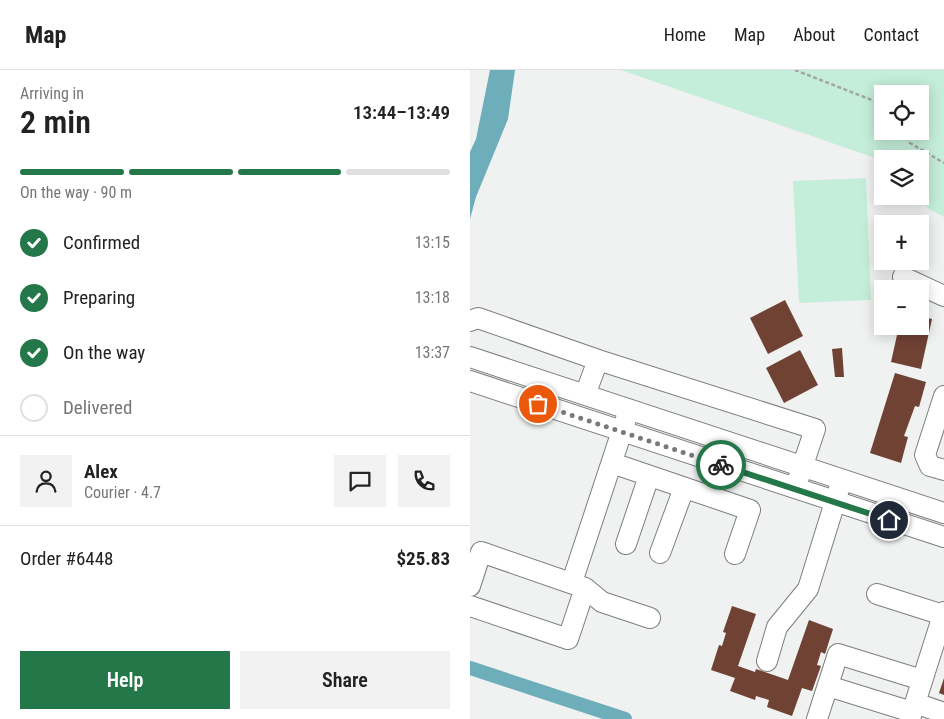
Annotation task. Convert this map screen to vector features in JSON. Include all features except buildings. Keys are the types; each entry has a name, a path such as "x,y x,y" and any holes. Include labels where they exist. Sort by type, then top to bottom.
{"street":[{"path":"903,277 944,296"},
{"path":"470,321 478,318 598,360 814,429 794,489"},
{"path":"470,357 944,513"},
{"path":"585,395 598,360"},
{"path":"470,381 944,538"},
{"path":"944,396 925,455 930,466 944,470"},
{"path":"470,606 568,639 579,585 612,463 629,410"},
{"path":"612,463 750,510 735,554"},
{"path":"626,544 649,476"},
{"path":"767,661 777,627 808,589 842,480"},
{"path":"660,553 684,488"},
{"path":"470,586 474,558 481,552 579,585 602,602 650,618"},
{"path":"877,594 942,622 912,711"},
{"path":"817,719 838,654 922,680"},
{"path":"828,686 912,711 944,713"}],"path":[{"path":"795,70 874,101"},
{"path":"908,140 910,143 944,163"}],"green space":[{"path":"621,70 944,70 944,217 925,205 929,205 929,150 874,150 874,158"},
{"path":"866,178 871,300 799,303 793,181"}],"water":[{"path":"490,70 515,70 508,119 476,197 470,219 470,152 476,139"}],"waterway":[{"path":"470,668 625,719"}],"way so far":[{"path":"538,404 721,465"}],"route":[{"path":"721,465 889,520"}]}
